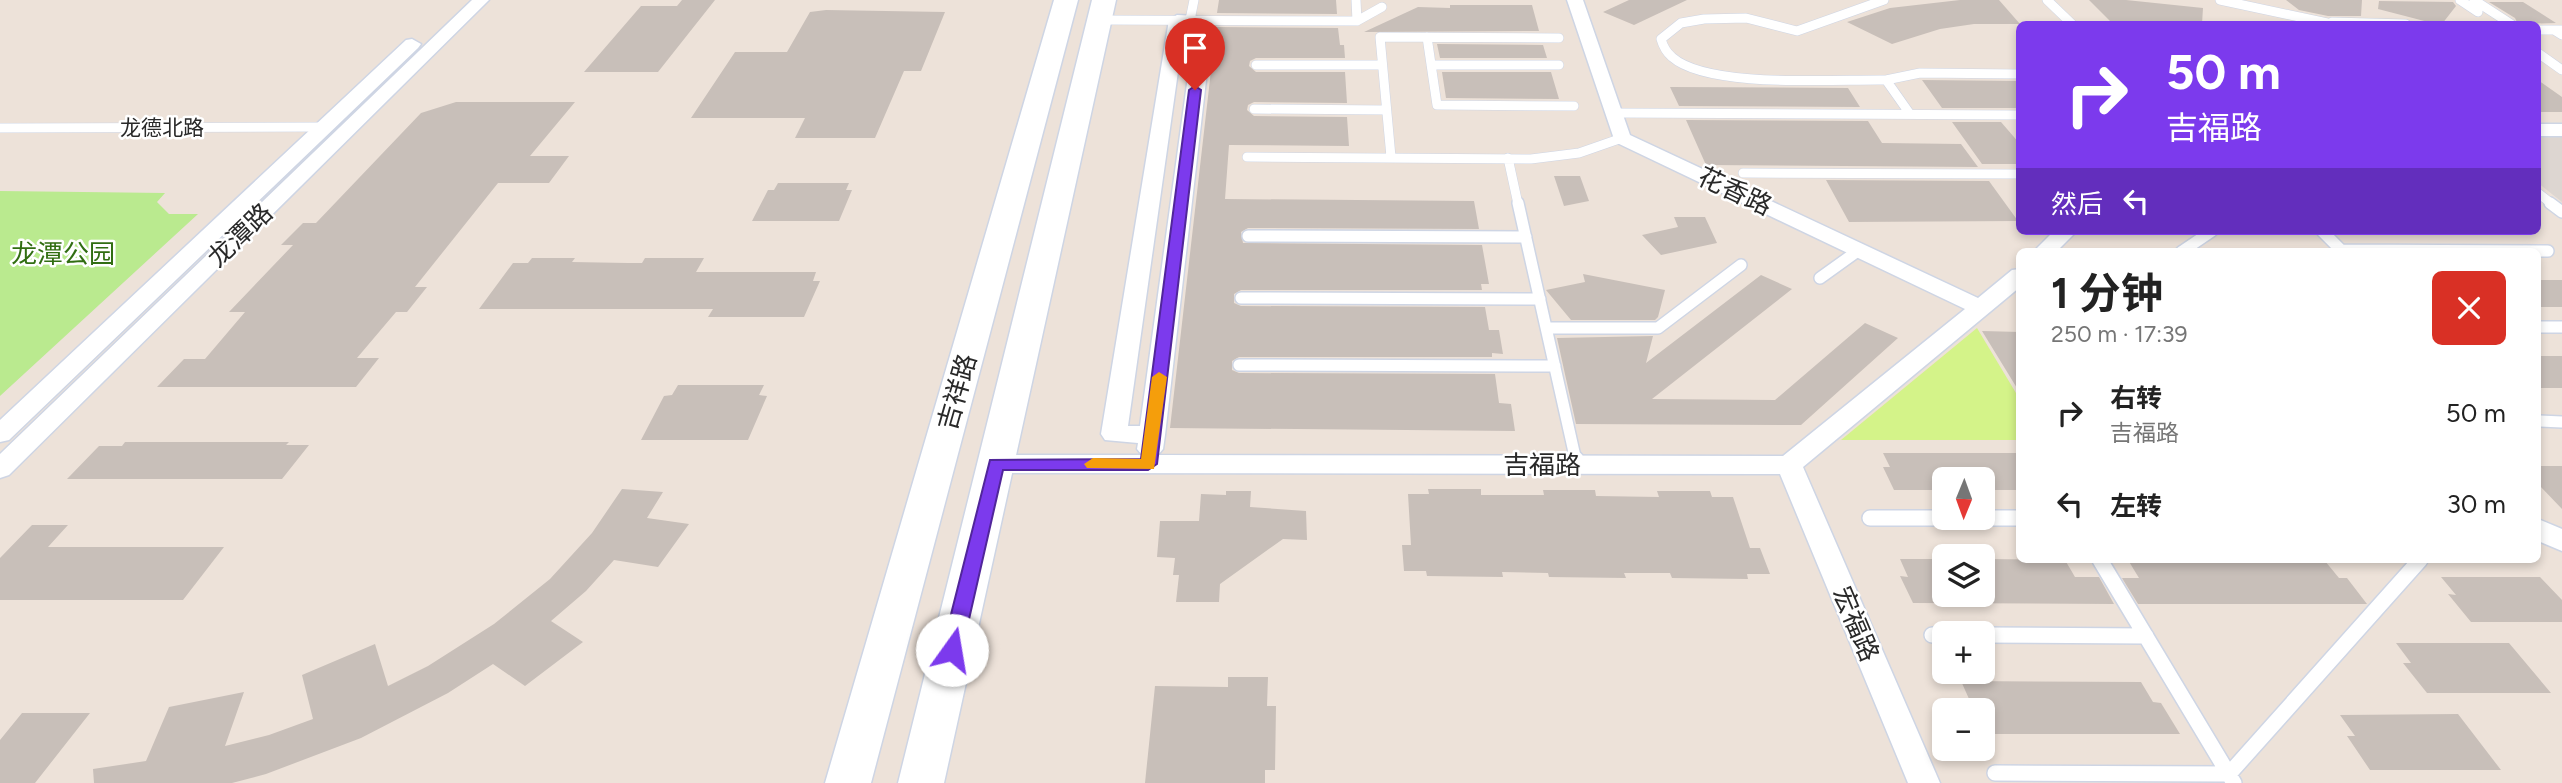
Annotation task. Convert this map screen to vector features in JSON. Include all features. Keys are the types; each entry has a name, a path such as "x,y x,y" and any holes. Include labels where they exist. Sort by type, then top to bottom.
{"main road":[{"name":"吉祥路","path":"848,783 1066,0"},
{"name":"吉祥路","path":"921,783 1102,10"}],"street":[{"name":"龙潭路","path":"0,434 458,0"},
{"name":"龙潭路","path":"0,469 481,0"},
{"path":"1575,0 1622,138"},
{"path":"1152,435 1114,434 1187,13"},
{"path":"1148,464 1202,37 1189,32 1187,13"},
{"path":"2541,130 2562,130"},
{"name":"花香路","path":"1622,138 1979,307"},
{"path":"2048,248 2062,235"},
{"path":"1789,465 1979,307 2016,279"},
{"name":"吉福路","path":"996,464 1789,465"},
{"name":"宏福路","path":"1789,465 1924,783"},
{"path":"2541,530 2562,541"}],"lane":[{"path":"1356,0 1357,21"},
{"path":"1884,0 1797,31 1746,18 1704,19 1681,23 1661,39 1662,49 1674,60 1710,74 1732,78 1886,80 1920,73 2016,74"},
{"path":"2047,0 2069,21"},
{"path":"2220,0 2322,21"},
{"path":"2460,0 2492,21"},
{"path":"2474,0 2506,21"},
{"path":"1102,10 1357,21 1382,7"},
{"path":"2541,30 2559,32"},
{"path":"1391,157 1380,37 1559,38"},
{"path":"1427,37 1437,106 1574,106"},
{"path":"2541,55 2562,70"},
{"path":"1256,65 1382,65"},
{"path":"1431,65 1559,65"},
{"path":"1886,80 1910,114"},
{"path":"1254,109 1386,110"},
{"path":"1614,113 2016,115"},
{"name":"龙德北路","path":"0,128 325,127"},
{"path":"1247,157 1508,158 1585,154 1603,149 1622,138"},
{"path":"1508,158 1577,465"},
{"path":"1743,173 2016,174"},
{"path":"2541,195 2562,212"},
{"path":"2187,248 2206,235"},
{"path":"2326,235 2339,248"},
{"path":"1248,236 1526,237"},
{"path":"1821,278 1859,250"},
{"path":"2541,251 2548,251"},
{"path":"1547,328 1658,328 1741,265"},
{"path":"1241,298 1540,299"},
{"path":"2541,327 2562,327"},
{"path":"1239,365 1555,366"},
{"path":"2541,422 2562,422"},
{"path":"1870,517 1932,518"},
{"path":"1995,518 2016,518"},
{"path":"2102,563 2231,779"},
{"path":"2231,779 2417,563"},
{"path":"1995,635 2146,636"},
{"path":"1995,773 2231,779"}],"green space":[{"name":"龙潭公园","path":"0,191 165,193 157,202 169,214 198,214 0,396"},
{"path":"1977,328 2016,393 2016,440 1841,440"}],"shaded area":[{"path":"2541,136 2562,136 2562,202 2541,185"}],"building":[{"path":"682,0 715,0 658,72 584,72 641,6 677,6"},
{"path":"1219,0 1336,0 1337,14 1217,13"},
{"path":"1629,0 1687,0 1634,25 1603,12"},
{"path":"1960,0 1999,0 2017,21 2016,24 1974,24 1940,29 1892,44 1847,22 1890,8"},
{"path":"2089,0 2126,0 2203,8 2202,21 2110,21"},
{"path":"2286,0 2362,0 2361,16 2328,16 2299,10"},
{"path":"2379,1 2453,2 2456,6 2444,21 2424,21 2378,9"},
{"path":"2489,2 2523,2 2556,23 2516,21"},
{"path":"1450,5 1532,5 1539,31 1364,32 1418,7 1450,8"},
{"path":"810,12 945,12 921,71 904,71 875,138 795,138 805,118 691,118 735,52 787,52"},
{"path":"1216,27 1338,28 1345,58 1256,58 1250,61 1249,66 1256,72 1345,72 1347,103 1254,102 1248,105 1247,110 1254,116 1347,117 1349,146 1229,145 1225,199 1474,201 1479,229 1248,228 1241,232 1243,243 1482,245 1489,284 1481,284 1482,290 1241,290 1234,294 1234,303 1241,306 1485,307 1489,330 1499,330 1503,354 1492,353 1492,357 1239,357 1232,361 1232,370 1239,373 1495,374 1499,403 1511,404 1515,431 1170,428"},
{"path":"1437,44 1543,45 1547,58 1440,58"},
{"path":"1442,72 1551,72 1559,99 1446,98"},
{"path":"1922,80 2016,81 2016,108 1942,108"},
{"path":"2541,82 2562,97 2562,112 2541,112"},
{"path":"1670,87 1848,88 1860,107 1679,106"},
{"path":"456,102 575,102 530,156 569,156 549,183 498,183 415,287 427,287 407,312 396,312 357,358 379,358 356,387 157,387 184,359 205,359 245,312 229,312 293,245 281,245 303,223 316,223 421,113"},
{"path":"1686,120 1868,121 1882,143 1961,144 1978,167 1706,165"},
{"path":"1952,122 2001,122 2016,139 2016,164 1982,164"},
{"path":"1554,176 1580,176 1589,201 1564,206"},
{"path":"1826,180 1989,181 2016,218 2016,221 1849,222"},
{"path":"778,183 849,183 846,190 852,190 839,221 752,221 768,190 774,190"},
{"path":"1674,217 1705,217 1717,243 1661,255 1642,235 1678,227"},
{"path":"532,258 575,258 572,262 642,263 645,258 704,258 696,272 816,272 813,281 820,281 804,317 708,317 713,309 479,309 513,263 528,263"},
{"path":"1583,274 1665,290 1658,317 1655,320 1571,320 1546,290 1585,282"},
{"path":"1761,275 1792,289 1652,399 1775,400 1865,323 1898,338 1801,425 1576,424 1557,338 1653,336 1646,363"},
{"path":"2541,280 2562,280 2562,307 2541,307"},
{"path":"1982,331 2016,332 2016,386"},
{"path":"2541,356 2562,356 2562,388 2541,388"},
{"path":"678,385 764,385 759,395 767,396 748,440 641,440 664,396 672,395"},
{"path":"125,442 289,442 286,445 309,445 282,479 67,479 99,446 122,446"},
{"path":"1883,453 2016,453 2016,490 1995,490 1995,467 1932,467 1932,490 1894,490 1883,467 1890,467"},
{"path":"2541,466 2562,466 2562,509 2541,487"},
{"path":"622,489 663,492 647,518 689,524 658,567 614,560 586,591 551,621 583,642 525,686 493,664 448,693 361,738 266,774 232,783 94,783 93,769 146,761 169,707 244,692 225,746 269,735 313,719 302,675 375,644 388,686 428,666 494,624 550,579 592,533"},
{"path":"1428,489 1481,489 1481,495 1544,495 1543,490 1595,490 1596,496 1659,497 1657,491 1710,491 1712,497 1733,497 1750,548 1760,548 1770,574 1747,574 1748,579 1672,578 1670,573 1624,573 1626,578 1549,577 1548,573 1502,572 1503,577 1427,576 1426,571 1404,571 1402,545 1411,545 1408,494 1429,494"},
{"path":"1226,491 1251,491 1250,507 1306,511 1307,540 1283,539 1220,584 1219,602 1176,602 1179,575 1173,575 1175,558 1157,557 1160,521 1199,521 1201,494 1226,495"},
{"path":"32,525 68,525 48,547 224,547 183,600 0,600 0,558"},
{"path":"1900,559 1932,559 1932,603 1913,603 1900,576 1908,577"},
{"path":"1995,559 2016,559 2016,563 2067,563 2075,577 2099,577 2114,604 1995,603"},
{"path":"2130,563 2327,563 2339,578 2347,578 2367,604 2138,604 2122,578 2139,578"},
{"path":"2441,577 2540,577 2562,600 2562,622 2471,622 2448,594 2456,595"},
{"path":"2396,643 2509,643 2551,693 2427,693 2403,663 2411,663"},
{"path":"1228,677 1268,677 1267,706 1276,706 1275,770 1265,770 1265,783 1145,783 1155,686 1228,687"},
{"path":"1995,681 2141,682 2153,702 2161,703 2180,734 1995,734 1995,698 1969,698 1962,684 1995,684"},
{"path":"22,713 90,713 35,783 0,783 0,740"},
{"path":"2458,714 2501,770 2370,770 2347,736 2355,736 2340,715"}],"slow traffic":[{"path":"1093,464 1148,464 1159,377"}],"route":[{"path":"952,650 996,464 1148,464 1195,90"}]}
